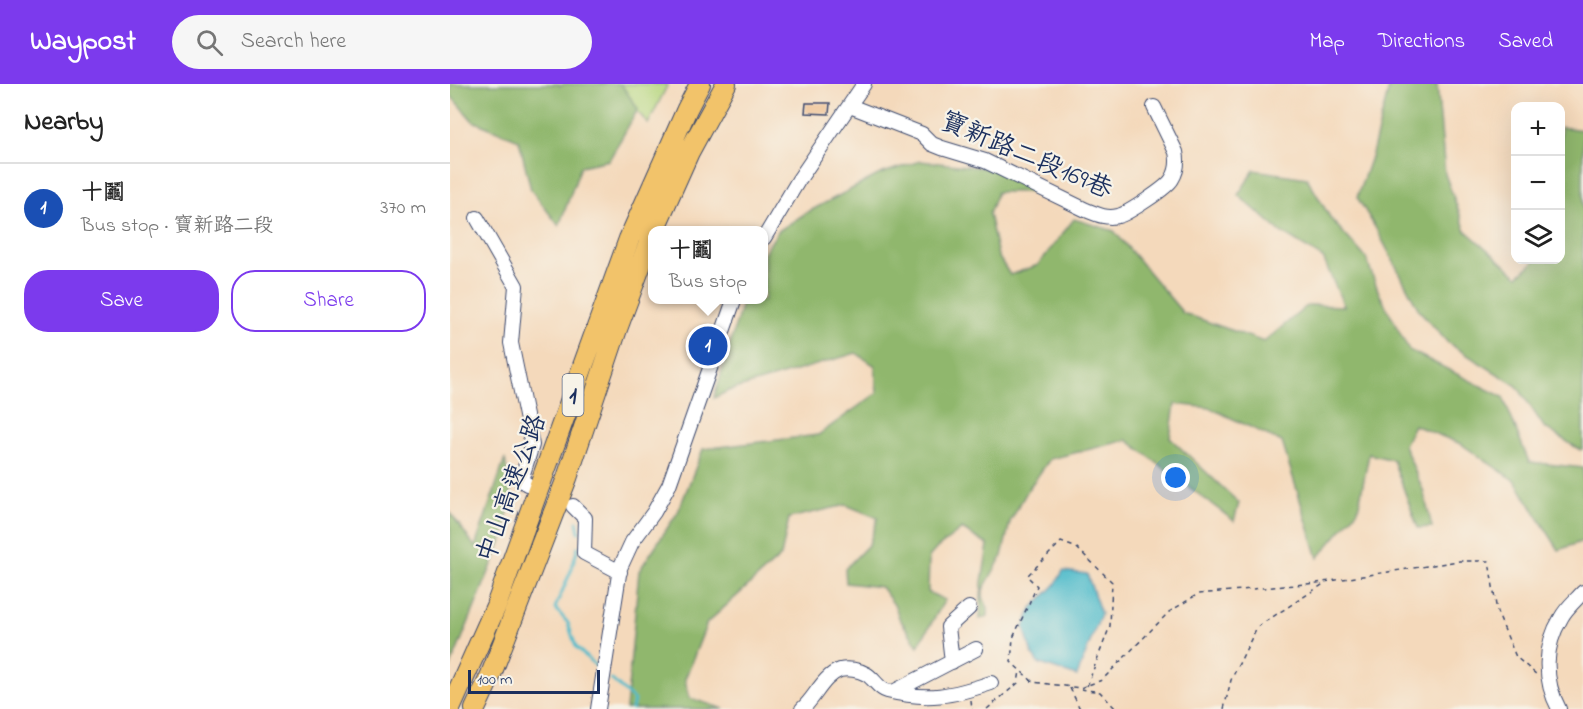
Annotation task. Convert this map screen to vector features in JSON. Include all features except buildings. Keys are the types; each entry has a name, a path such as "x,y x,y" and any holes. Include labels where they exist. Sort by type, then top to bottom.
{"highway":[{"name":"中山高速公路","path":"450,709 495,606 630,239 700,84"},
{"path":"656,226 689,152 726,84"},
{"name":"中山高速公路","path":"475,709 490,677 567,478 617,329 648,246"}],"street":[{"path":"768,231 798,181 864,84"},
{"name":"寶新路二段169巷","path":"850,106 922,134 932,144 985,161 1086,210 1111,217 1125,214 1172,179 1178,160 1154,106"},
{"path":"477,218 516,286 511,343 532,444 521,480 527,484"},
{"path":"598,709 620,572 632,542 654,512 669,485 733,304"},
{"path":"573,506 585,518 584,553 620,572"},
{"path":"1559,709 1549,685 1549,642 1562,616 1583,592"},
{"path":"951,662 948,627 969,608"},
{"path":"893,692 976,649"},
{"path":"802,709 825,681 840,670 849,669 867,674 884,690 928,697 943,696 990,683"}],"path":[{"path":"1087,686 1110,626 1112,582 1077,548 1061,542 1027,576 1037,586 1012,638 1011,662 1033,682 1100,692 1116,709"},
{"path":"1080,688 1102,680 1169,612 1198,594 1327,581 1459,561 1489,561 1497,612 1516,657 1549,685"},
{"path":"1224,709 1231,680 1257,627 1327,581"},
{"path":"987,709 1018,683 1020,670"},
{"path":"1070,687 1080,709"}],"green space":[{"path":"450,84 559,84 560,86 564,84 621,84 638,109 609,160 581,166 559,226 531,190 519,140 473,121 450,95"},
{"path":"615,84 668,84 648,124"},
{"path":"1390,84 1437,84 1445,174 1466,231 1518,276 1532,264 1565,264 1565,128 1583,130 1583,449 1580,450 1544,427 1517,386 1448,343 1419,310 1357,197 1372,154"},
{"path":"920,161 994,169 1046,192 997,192 989,214 998,256 1010,275 1038,265 1074,219 1114,231 1183,313 1264,342 1308,305 1344,306 1323,258 1282,233 1238,195 1254,170 1307,178 1331,219 1366,258 1379,293 1409,350 1503,397 1529,462 1583,468 1583,541 1559,550 1515,481 1461,444 1414,425 1404,445 1423,490 1432,527 1418,528 1393,460 1369,454 1358,510 1318,558 1282,442 1210,408 1175,404 1170,438 1239,503 1234,521 1127,440 1050,459 1029,488 1010,522 1002,556 983,590 988,616 980,619 982,582 988,545 962,529 929,557 928,592 945,600 918,646 881,587 846,583 845,569 869,544 878,518 846,505 789,518 781,556 707,623 685,679 689,698 724,709 626,709 639,571 678,512 703,449 818,435 877,393 875,366 856,353 728,391 714,398 742,304 768,304 768,247 778,231 806,213 880,174"},
{"path":"505,459 511,494 504,535 450,668 450,512 475,547"}],"water":[{"path":"1063,571 1087,574 1101,614 1077,676 1038,663 1032,654 1024,627 1032,608 1055,585"}],"waterway":[{"path":"577,522 579,532"},
{"path":"578,547 571,571 555,608 568,623 576,647 597,667"},
{"path":"611,679 634,700 632,709"}],"place":[{"name":"十鬮","path":"708,346"}]}
